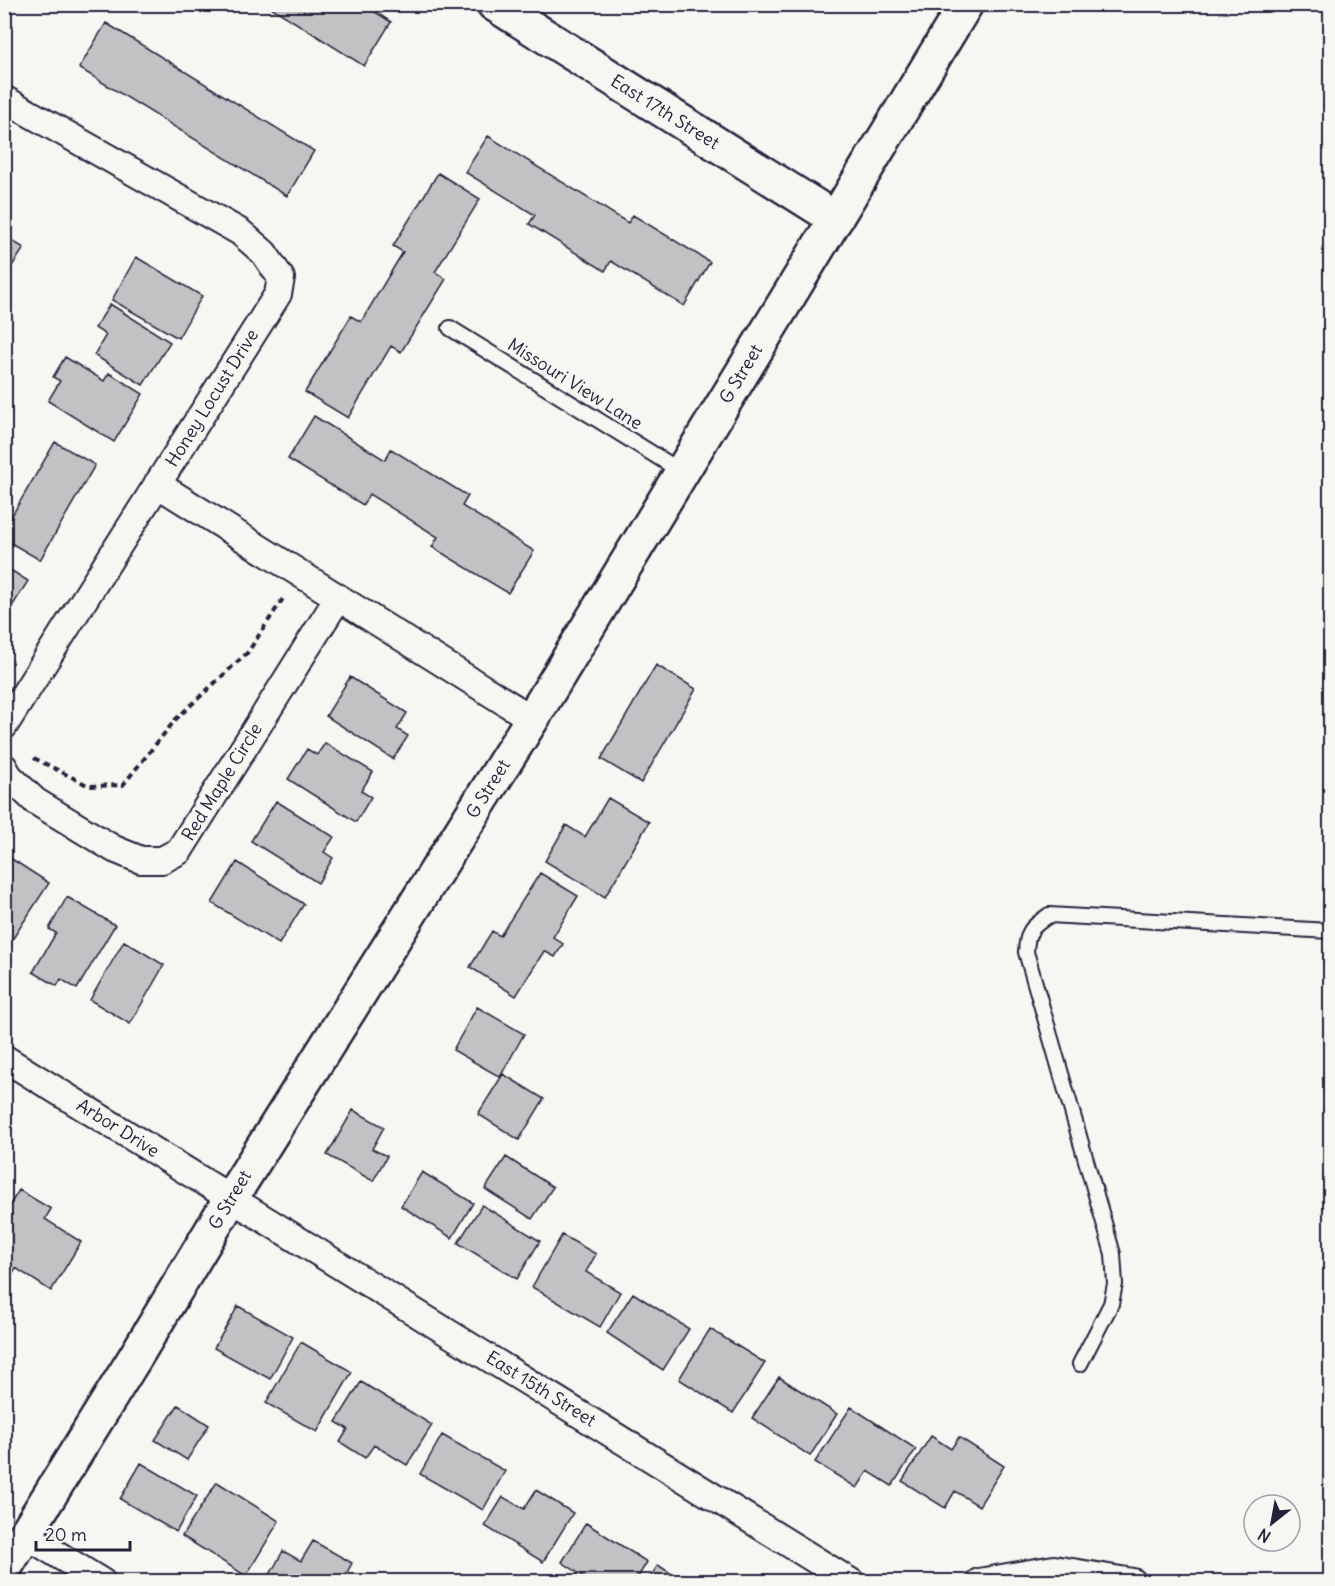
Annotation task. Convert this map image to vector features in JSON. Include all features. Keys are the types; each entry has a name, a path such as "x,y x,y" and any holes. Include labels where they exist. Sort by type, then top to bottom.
{"main road":[{"name":"East 17th Street","path":"494,4 836,219"},
{"name":"G Street","path":"4,1569 231,1198 532,719 966,4"}],"street":[{"name":"Honey Locust Drive","path":"4,99 240,232 264,253 281,278 278,294 157,484 532,719"},
{"path":"4,726 157,484"},
{"name":"Red Maple Circle","path":"4,767 9,777 35,801 114,849 141,860 162,860 178,851 338,598"},
{"name":"Arbor Drive","path":"4,1058 231,1198"},
{"name":"East 15th Street","path":"231,1198 851,1581"},
{"path":"26,1535 102,1581"},
{"path":"979,1581 1054,1569 1133,1581"}],"lane":[{"name":"Missouri View Lane","path":"450,328 682,472"},
{"path":"1080,1364 1111,1304 1115,1284 1113,1254 1026,952 1026,938 1031,928 1049,915 1330,931"}],"building":[{"path":"266,4 363,4 391,22 364,66"},
{"path":"106,23 314,151 287,196 79,68"},
{"path":"488,136 628,223 633,215 710,262 684,306 611,261 605,271 529,224 535,215 465,172"},
{"path":"438,173 480,199 435,272 446,279 401,352 391,346 348,418 305,392 351,316 361,322 403,252 393,246"},
{"path":"4,236 24,248 4,278"},
{"path":"136,257 202,296 178,338 112,300"},
{"path":"110,304 170,342 143,385 94,355 106,335 95,328"},
{"path":"65,357 104,381 109,373 143,394 114,442 48,401 60,381 53,377"},
{"path":"314,416 385,460 391,449 468,496 462,506 534,551 508,593 432,547 438,537 369,494 363,505 288,459"},
{"path":"55,442 95,465 40,560 4,539 4,529"},
{"path":"4,566 28,581 13,605 4,599"},
{"path":"656,665 696,689 641,783 601,759"},
{"path":"350,677 407,713 397,729 408,736 393,759 326,716"},
{"path":"325,743 373,772 361,791 371,797 356,822 288,779 307,749 317,755"},
{"path":"608,798 649,822 605,897 545,861 566,825 585,837"},
{"path":"276,801 334,837 324,852 333,858 318,883 251,841"},
{"path":"7,856 49,883 8,946 4,944 4,861"},
{"path":"237,862 304,904 279,944 212,903"},
{"path":"540,873 578,896 553,937 563,944 555,957 544,951 516,996 470,967 492,931 500,936"},
{"path":"67,897 115,925 77,989 61,979 57,986 33,972 56,933 49,929"},
{"path":"124,941 164,965 130,1024 90,1000"},
{"path":"477,1007 524,1034 500,1077 453,1050"},
{"path":"503,1074 544,1099 519,1140 478,1114"},
{"path":"353,1110 384,1127 372,1149 387,1156 373,1181 327,1155"},
{"path":"506,1157 553,1187 532,1219 485,1189"},
{"path":"422,1172 473,1203 452,1238 401,1206"},
{"path":"19,1190 51,1209 45,1219 81,1242 51,1291 16,1268 6,1284 4,1283 4,1214"},
{"path":"482,1205 540,1241 517,1279 458,1243"},
{"path":"562,1235 596,1254 586,1272 620,1292 600,1327 532,1287"},
{"path":"633,1293 689,1329 663,1370 607,1333"},
{"path":"238,1306 293,1337 270,1379 214,1348"},
{"path":"710,1329 765,1363 733,1413 679,1379"},
{"path":"301,1342 352,1372 317,1432 266,1403"},
{"path":"779,1377 837,1414 810,1456 752,1418"},
{"path":"361,1382 432,1425 407,1465 374,1445 365,1458 340,1442 348,1429 336,1422"},
{"path":"178,1405 209,1425 187,1460 155,1440"},
{"path":"851,1407 916,1449 892,1486 868,1471 857,1488 815,1462"},
{"path":"442,1435 505,1471 483,1510 420,1474"},
{"path":"931,1436 951,1449 959,1437 1004,1466 979,1506 955,1491 945,1508 902,1481"},
{"path":"141,1463 197,1496 176,1532 120,1499"},
{"path":"217,1482 279,1521 246,1576 182,1536"},
{"path":"536,1490 573,1513 543,1562 485,1526 503,1497 524,1509"},
{"path":"586,1523 647,1562 635,1582 592,1582 562,1562"},
{"path":"313,1541 352,1563 342,1582 266,1582 283,1551 301,1561"},
{"path":"658,1565 684,1582 647,1582"}]}
